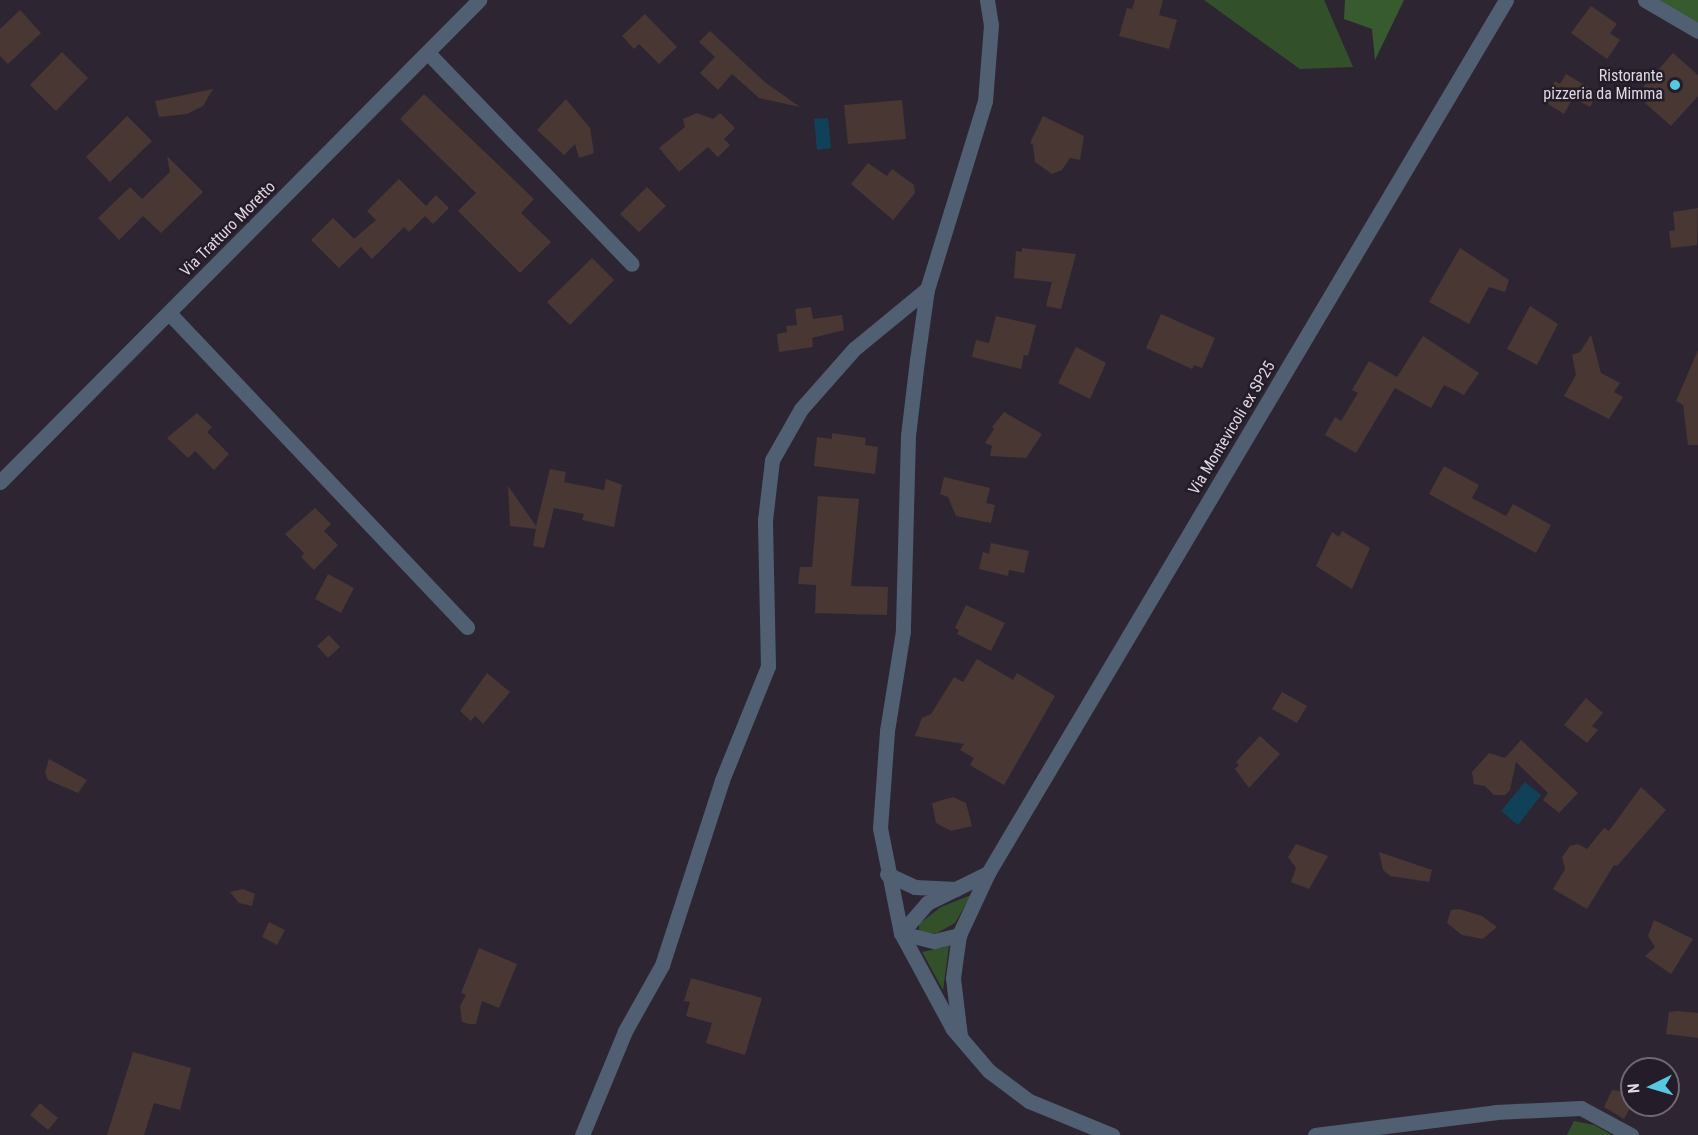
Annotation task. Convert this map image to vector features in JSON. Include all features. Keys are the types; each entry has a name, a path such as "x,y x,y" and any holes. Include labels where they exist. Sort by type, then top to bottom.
{"street":[{"name":"Via Tratturo Moretto","path":"0,482 479,0"},
{"path":"987,0 992,25 985,102 927,289 908,435 903,631 887,731 880,828 887,874 901,933 926,985 960,1036 989,1071 1029,1101 1112,1135"},
{"name":"Via Montevicoli ex SP25","path":"960,1036 953,978 959,934 988,873 1506,0"},
{"path":"1645,0 1698,31"},
{"path":"428,53 632,264"},
{"path":"582,1135 625,1031 662,965 722,780 768,666 765,520 772,460 801,409 854,349 927,289"},
{"path":"169,312 467,627"},
{"path":"901,933 927,903 988,873"},
{"path":"887,874 915,886 959,889"},
{"path":"901,933 934,941 959,934"},
{"path":"1315,1135 1496,1112 1581,1108 1630,1135"}],"green space":[{"path":"1204,0 1324,0 1353,67 1300,69"},
{"path":"1345,0 1404,0 1375,60 1372,29 1344,19"},
{"path":"1658,0 1698,0 1698,27"},
{"path":"971,895 955,923 937,933 919,935 919,924 941,907"},
{"path":"949,946 943,990 922,952"},
{"path":"1574,1121 1594,1125 1612,1135 1567,1135"}],"water":[{"path":"828,118 831,148 817,150 814,119"},
{"path":"1525,782 1541,795 1518,825 1501,811"}],"building":[{"path":"1135,0 1163,0 1159,15 1177,20 1169,49 1119,36 1127,8 1132,9"},
{"path":"1591,6 1617,24 1610,33 1620,40 1607,59 1571,33"},
{"path":"20,10 41,33 8,64 0,56 0,29"},
{"path":"645,14 677,47 659,64 639,44 634,49 622,36"},
{"path":"710,31 766,83 800,107 759,98 732,74 718,90 700,73 715,57 699,42"},
{"path":"62,52 88,78 56,111 30,85"},
{"path":"1673,53 1698,75 1698,96 1671,126 1645,103 1652,95 1643,87"},
{"path":"1566,74 1598,93 1590,107 1573,98 1564,114 1543,101 1555,81 1560,84"},
{"path":"213,89 203,106 187,114 159,117 155,101"},
{"path":"424,94 534,199 521,213 551,242 520,273 458,211 476,193 400,119"},
{"path":"566,99 590,128 594,153 579,158 575,144 564,155 537,130"},
{"path":"902,100 906,139 848,144 844,105"},
{"path":"697,113 713,119 720,113 735,128 724,139 730,145 718,157 708,147 679,172 659,148 685,127 683,119"},
{"path":"127,116 152,141 110,182 86,157"},
{"path":"1043,116 1084,136 1080,160 1070,158 1062,170 1052,174 1035,162 1033,145 1030,143"},
{"path":"167,156 203,192 161,233 143,216 119,240 98,218 130,187 142,199 170,172"},
{"path":"868,163 887,176 892,169 914,185 915,193 893,220 851,184"},
{"path":"399,179 426,206 436,195 449,208 433,224 425,216 409,232 404,227 372,259 361,247 339,268 311,240 333,218 354,239 376,220 367,211"},
{"path":"647,187 666,206 639,232 620,214"},
{"path":"1698,208 1697,245 1671,248 1669,231 1675,230 1673,212"},
{"path":"1022,248 1076,254 1061,309 1046,306 1052,282 1014,278 1016,251 1022,252"},
{"path":"1460,248 1509,280 1505,292 1489,287 1469,324 1429,302"},
{"path":"592,258 614,280 570,325 547,302"},
{"path":"1530,306 1558,324 1537,365 1507,349"},
{"path":"811,307 813,319 842,315 844,330 812,338 813,347 779,352 777,334 787,332 786,326 797,325 795,309"},
{"path":"1161,314 1215,338 1202,368 1194,365 1192,369 1146,348"},
{"path":"996,316 1036,325 1028,356 1024,355 1021,369 972,357 976,340 989,343"},
{"path":"1591,335 1601,373 1620,383 1614,392 1623,397 1609,419 1564,396 1576,375 1572,355 1580,352"},
{"path":"1423,336 1479,373 1464,395 1444,385 1431,408 1395,388 1356,453 1325,435 1335,417 1341,421 1358,393 1352,390 1369,361 1397,377"},
{"path":"1076,347 1106,363 1090,399 1058,383"},
{"path":"1698,350 1698,445 1688,445 1683,405 1676,401"},
{"path":"1004,412 1042,434 1026,458 990,456 992,446 985,443 994,429 992,427"},
{"path":"197,413 212,427 207,432 229,454 214,470 195,451 188,458 167,438"},
{"path":"832,433 866,438 865,445 878,447 875,474 814,466 817,437 832,439"},
{"path":"1444,466 1479,485 1472,498 1506,516 1513,504 1551,525 1536,553 1429,494"},
{"path":"550,469 566,472 564,482 604,490 606,479 622,485 614,527 582,520 584,514 554,508 544,548 533,546 536,529 510,526 508,486 536,526"},
{"path":"944,477 990,488 986,503 995,505 991,523 956,516 948,497 940,494"},
{"path":"818,496 859,499 851,586 888,587 887,615 815,613 816,585 798,584 800,567 812,567"},
{"path":"315,508 331,524 324,531 338,545 314,570 301,557 304,553 285,534"},
{"path":"1342,531 1370,548 1352,589 1316,566 1332,532 1339,537"},
{"path":"991,543 1029,551 1024,573 1009,570 1008,576 979,569 983,552 989,554"},
{"path":"328,574 354,588 341,613 315,599"},
{"path":"966,605 1005,623 991,651 957,634 959,630 955,628"},
{"path":"329,635 340,647 328,658 317,646"},
{"path":"977,659 1013,680 1017,673 1055,696 1004,785 970,765 974,758 960,750 964,744 915,736 922,718 931,714 954,677 963,682"},
{"path":"487,673 510,692 483,724 475,716 471,721 460,711"},
{"path":"1282,692 1307,706 1297,723 1272,709"},
{"path":"1586,698 1603,713 1592,726 1598,730 1587,743 1564,725"},
{"path":"1260,736 1280,754 1249,788 1235,769 1239,765 1236,762"},
{"path":"1521,740 1578,793 1559,813 1543,800 1548,793 1516,762 1510,790 1505,795 1494,795 1485,786 1474,784 1472,772 1489,753 1505,758"},
{"path":"49,759 87,780 78,793 48,780 45,773"},
{"path":"1641,787 1666,810 1617,866 1614,865 1587,909 1553,889 1565,869 1562,857 1570,846 1578,844 1587,849 1604,828 1609,831"},
{"path":"953,797 966,803 972,826 951,831 936,823 932,803"},
{"path":"1296,844 1328,856 1309,889 1291,882 1296,868 1288,857"},
{"path":"1379,852 1432,870 1429,882 1390,876 1383,870"},
{"path":"243,889 255,894 252,906 239,903 230,892"},
{"path":"1459,909 1482,916 1497,927 1483,939 1462,935 1447,923 1451,910"},
{"path":"1654,920 1693,939 1671,974 1645,956 1655,947 1648,936"},
{"path":"269,922 285,930 277,945 262,937"},
{"path":"479,948 517,964 499,1008 482,1001 476,1024 469,1024 462,1022 460,1006 466,995 461,993"},
{"path":"691,978 762,998 745,1055 706,1043 712,1023 686,1016 690,1002 684,1001"},
{"path":"1669,1012 1698,1013 1698,1038 1666,1034"},
{"path":"133,1052 191,1068 180,1110 154,1103 144,1135 107,1135"},
{"path":"1612,1090 1620,1091 1620,1117 1604,1107"},
{"path":"40,1103 58,1118 48,1130 30,1115"}],"place":[{"name":"Ristorante pizzeria da Mimma","path":"1675,85"}]}
